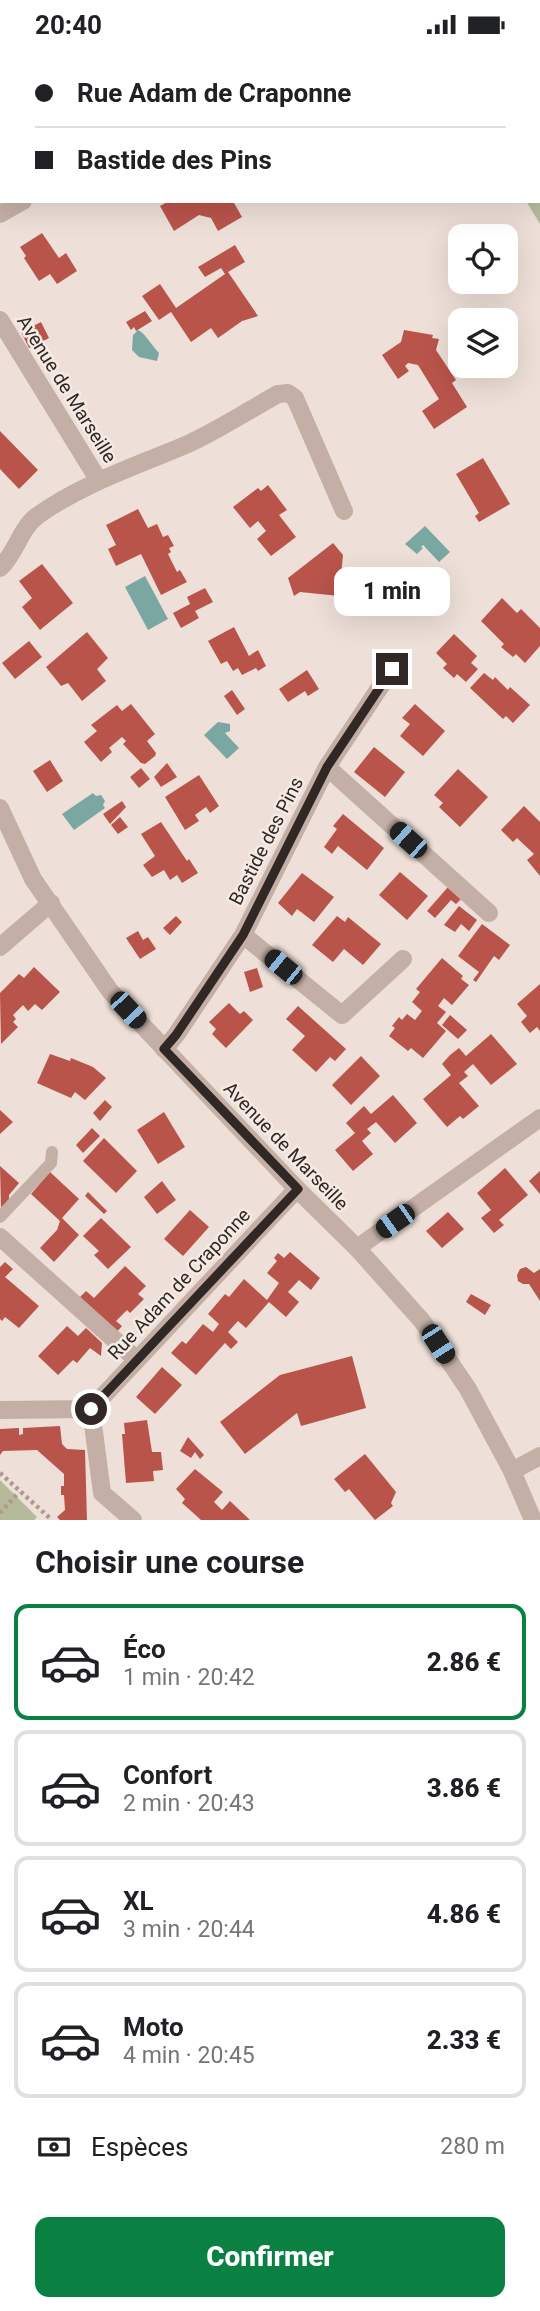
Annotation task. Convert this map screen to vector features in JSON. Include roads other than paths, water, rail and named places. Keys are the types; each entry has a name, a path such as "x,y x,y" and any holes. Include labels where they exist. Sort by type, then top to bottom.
{"street":[{"path":"0,214 19,203"},
{"name":"Avenue de Marseille","path":"0,320 99,481"},
{"name":"Avenue de Marseille","path":"0,568 8,561 26,528 36,517 99,481 192,442 278,394 288,393 295,398 344,511"},
{"name":"Bastide des Pins","path":"164,1049 243,935 327,767 392,669"},
{"name":"Bastide des Pins","path":"327,767 489,913"},
{"name":"Avenue de Marseille","path":"0,808 33,879 110,991 357,1248 422,1321 468,1389 512,1471 533,1520"},
{"path":"0,947 51,903"},
{"name":"Bastide des Pins","path":"243,935 342,1015 403,959"},
{"path":"357,1248 540,1118"},
{"name":"Rue Adam de Craponne","path":"91,1409 298,1189"},
{"path":"0,1237 136,1359"},
{"path":"0,1410 91,1409 102,1493 133,1520"},
{"path":"512,1471 540,1456"}],"lane":[{"path":"0,1217 51,1163 52,1152"}],"water":[{"path":"138,330 159,353 157,361 139,357 132,350 133,335"},
{"path":"425,526 450,552 439,562 423,545 417,554 405,544"},
{"path":"145,576 168,619 148,630 125,587"},
{"path":"218,722 230,724 230,731 225,733 239,748 227,759 204,735"},
{"path":"93,793 96,796 101,795 105,808 74,830 62,814"}]}
